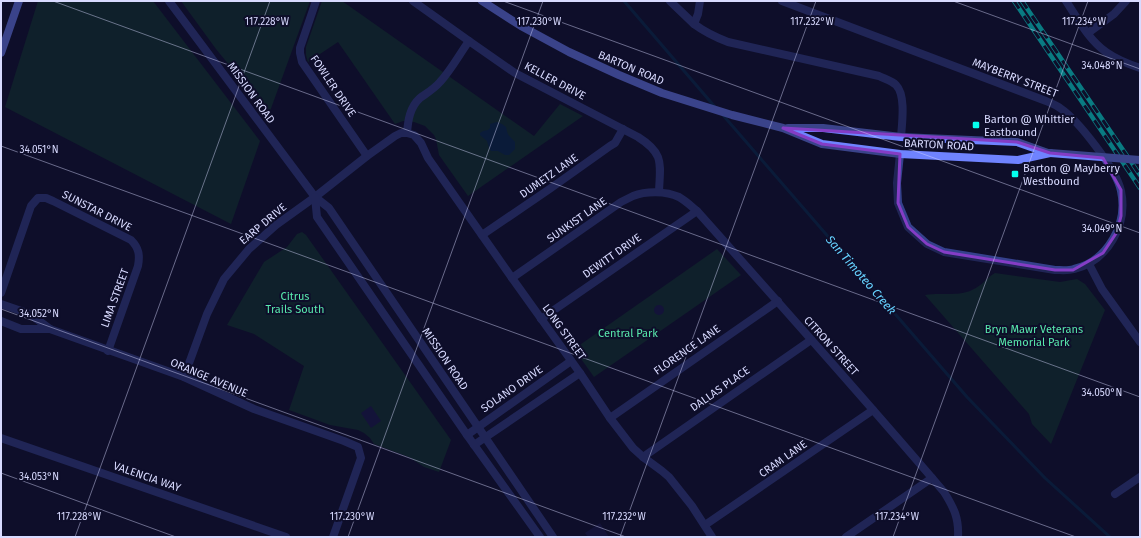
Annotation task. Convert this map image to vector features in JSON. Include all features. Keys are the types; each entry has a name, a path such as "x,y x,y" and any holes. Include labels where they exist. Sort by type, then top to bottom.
{"main road":[{"path":"1,52 19,1"},
{"name":"BARTON ROAD","path":"482,1 521,26 619,76 662,93 725,113 783,128 822,144 900,154 1018,160 1050,154 1140,160"},
{"name":"BARTON ROAD","path":"783,128 823,128 901,137 1017,142 1050,154"}],"street":[{"name":"MISSION ROAD","path":"169,1 315,198 329,208 553,537"},
{"name":"FOWLER DRIVE","path":"316,1 300,48 302,62 367,156"},
{"name":"KELLER DRIVE","path":"413,1 515,73 647,142 656,151 659,158 659,192"},
{"path":"670,1 704,32 728,42 879,76 895,84 900,90 902,98 901,137"},
{"path":"694,24 698,14 700,1"},
{"name":"MAYBERRY STREET","path":"782,1 796,3 1046,101 1060,108 1085,132 1116,176 1121,190 1122,204 1117,232 1113,241 1103,253 1089,264 1073,270 1056,270 944,252 927,244 908,227 898,203 897,184 900,154"},
{"path":"1066,1 1096,44 1126,63 1140,68"},
{"path":"1088,33 1114,14 1126,1"},
{"path":"407,133 408,119 414,105 420,98 435,88 469,41"},
{"name":"DUMETZ LANE","path":"482,235 615,143 623,129"},
{"name":"EARP DRIVE","path":"184,377 207,314 224,279 248,249 276,225 315,198 367,156 395,136 401,133 407,133"},
{"name":"LONG STREET","path":"407,133 418,138 428,158 540,319 580,373 610,418 633,448 642,457 669,477 692,506 712,537"},
{"name":"CITRON STREET","path":"659,192 679,197 696,211 778,301 932,478 954,507 959,526 958,537"},
{"name":"SUNKIST LANE","path":"512,278 621,202 633,196 644,193 659,192"},
{"name":"SUNSTAR DRIVE","path":"1,293 31,206 38,198 46,198 131,240 139,252"},
{"path":"315,198 317,218 467,435 540,537"},
{"name":"DEWITT DRIVE","path":"540,319 696,211"},
{"name":"LIMA STREET","path":"108,351 140,260 139,252"},
{"path":"1089,264 1102,289 1140,342"},
{"name":"FLORENCE LANE","path":"610,418 778,301"},
{"name":"ORANGE AVENUE","path":"1,304 30,314 50,329 184,377 254,409 358,447 361,458 333,537"},
{"name":"ORANGE AVENUE","path":"1,322 21,329 50,329"},
{"name":"DALLAS PLACE","path":"642,457 811,340"},
{"name":"SOLANO DRIVE","path":"467,435 571,361"},
{"path":"474,445 580,373"},
{"path":"529,391 537,402"},
{"name":"CRAM LANE","path":"705,526 873,410"},
{"name":"VALENCIA WAY","path":"1,438 286,537"},
{"path":"1115,494 1140,477"},
{"path":"846,537 932,478"}],"highlighted area":[{"path":"783,128 1017,142 1050,153 1103,158 1121,190 1121,216 1117,232 1103,253 1073,270 1055,270 944,252 927,244 908,227 898,203 900,154 822,144"}],"green space":[{"path":"38,1 153,1 260,141 231,224 5,107"},
{"path":"181,1 310,1 269,114 216,49"},
{"path":"322,1 342,1 534,136 560,104 583,116 468,196 439,155 434,135 425,126 414,122 403,121 395,124 338,42 308,62 306,47"},
{"name":"Citrus Trails South","path":"302,232 306,235 451,440 439,472 424,467 409,457 374,444 370,438 358,430 330,425 289,410 304,366 254,334 227,325 264,262 287,247 297,234"},
{"name":"Central Park","path":"717,249 741,275 594,377 574,349"},
{"name":"Bryn Mawr Veterans Memorial Park","path":"995,273 1060,282 1077,279 1085,284 1105,310 1051,444 1032,424 1029,414 925,295 967,292 979,286"}],"water":[{"path":"497,122 506,127 508,134 515,142 515,149 509,155 505,155 498,151 491,151 487,141 480,135 480,133 490,128 490,124"}],"building":[{"path":"659,305 664,310 659,315 654,310"},
{"path":"371,406 381,421 371,428 361,413"},
{"path":"600,523 609,537 588,537 585,533"}],"waterway":[{"name":"San Timoteo Creek","path":"624,1 715,107"},
{"name":"San Timoteo Creek","path":"722,114 967,397 1045,478 1110,537"}],"railway":[{"path":"1014,1 1140,188"},
{"path":"1022,1 1140,175"}],"place":[{"name":"Barton @ Whittier Eastbound","path":"976,125"},
{"name":"Barton @ Mayberry Westbound","path":"1015,174"}]}
